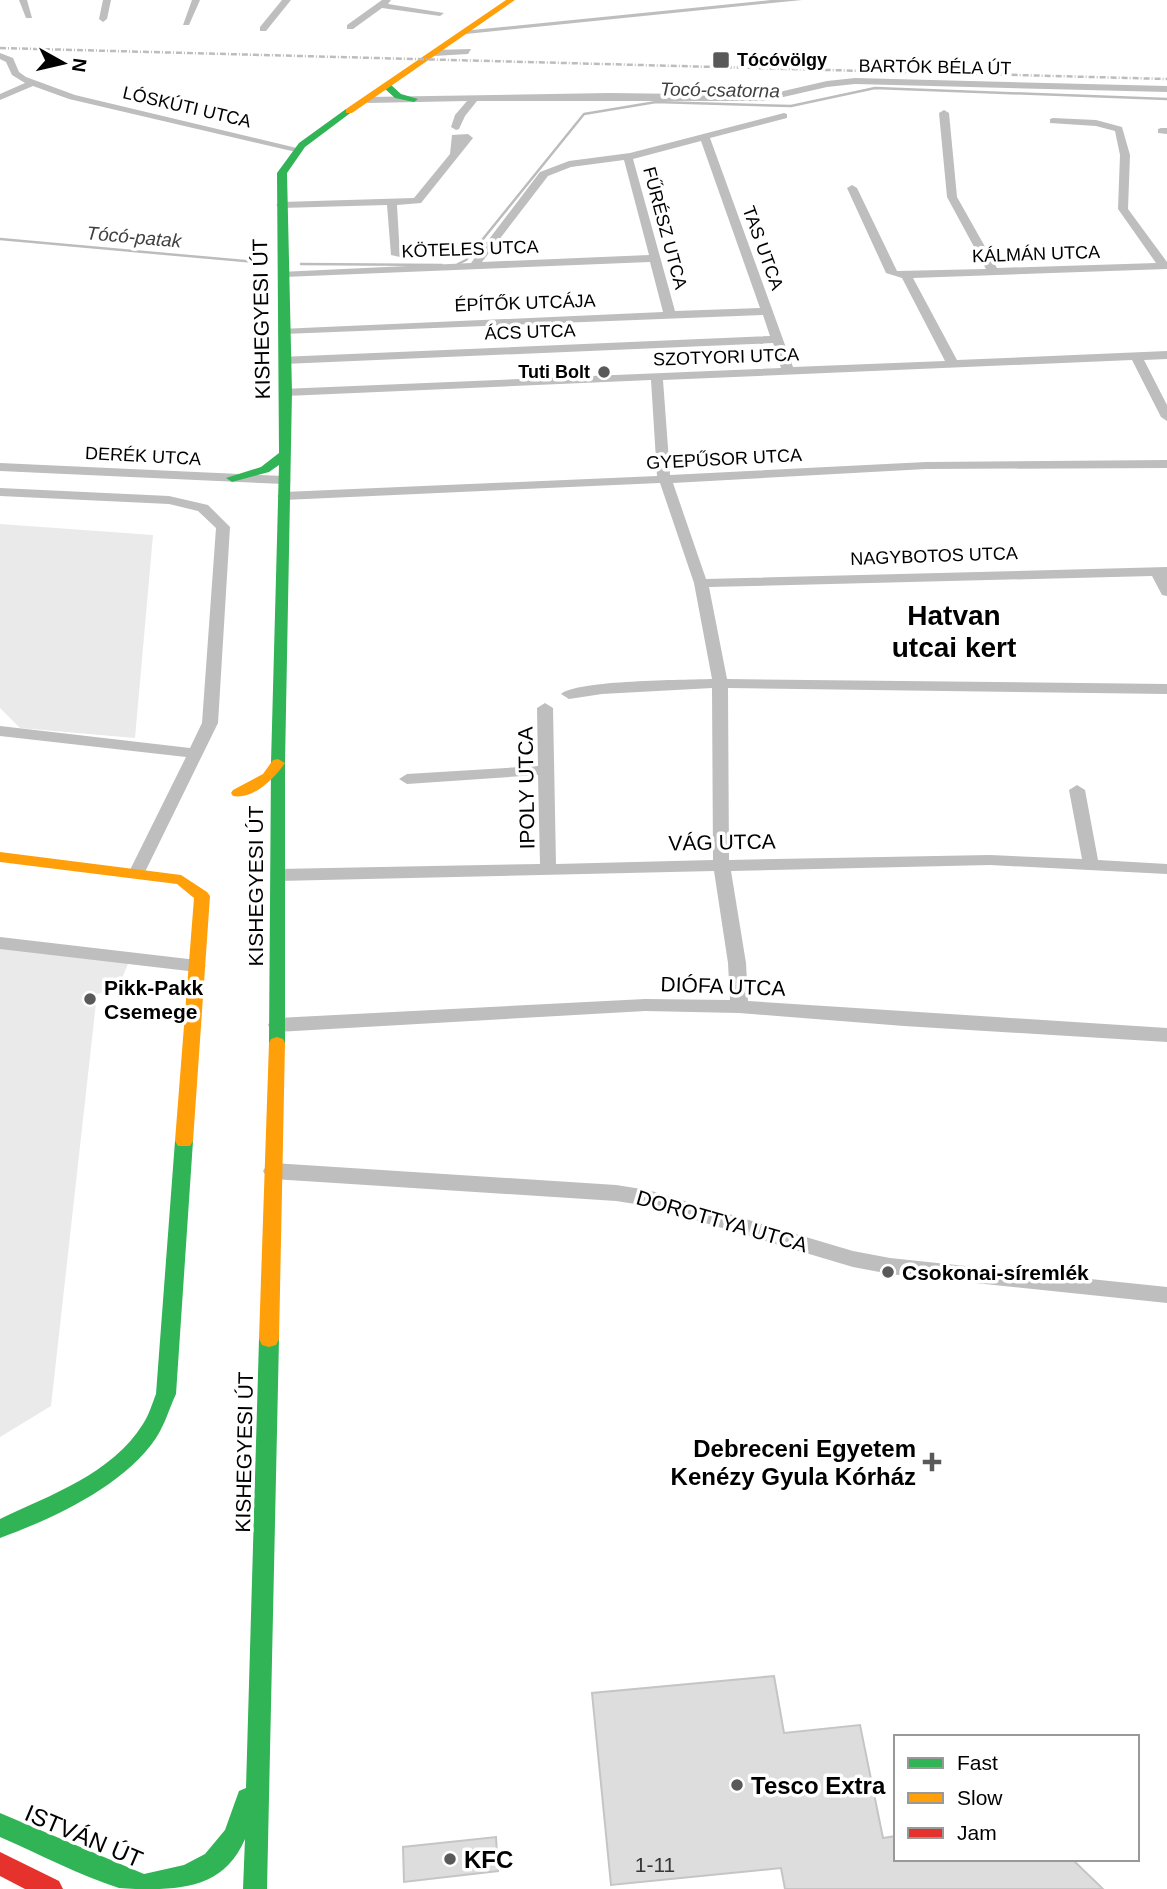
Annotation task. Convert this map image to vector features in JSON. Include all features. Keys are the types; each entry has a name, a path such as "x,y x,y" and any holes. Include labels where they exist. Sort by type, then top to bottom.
{"street":[{"path":"23,0 29,16"},
{"path":"103,19 107,0"},
{"path":"186,23 196,0"},
{"path":"263,29 287,0"},
{"path":"296,149 512,0"},
{"path":"466,31 738,3 798,0"},
{"path":"351,27 383,3 440,13"},
{"path":"434,53 468,51"},
{"name":"LÓSKÚTI UTCA","path":"0,56 10,60 15,73 32,83 72,97 296,149"},
{"name":"BARTÓK BÉLA ÚT","path":"368,100 608,96 743,98 781,96 819,86 855,81 1167,89"},
{"path":"0,97 32,83"},
{"path":"387,86 398,96 414,99"},
{"path":"608,96 615,89 639,86 819,86"},
{"path":"743,98 748,93 745,87"},
{"path":"456,127 457,120 474,99"},
{"path":"944,113 952,197 994,273"},
{"path":"475,266 478,257 544,174 569,163 631,155 784,116"},
{"path":"1053,121 1119,129 1125,165 1123,209 1165,266"},
{"name":"TAS UTCA","path":"704,136 789,372"},
{"name":"KISHEGYESI ÚT","path":"255,1889 277,1025 277,821 286,392 285,274 281,205 282,173 296,149"},
{"path":"395,227 455,154"},
{"name":"FŰRÉSZ UTCA","path":"631,155 670,315"},
{"path":"852,188 892,273 906,276 953,364"},
{"path":"281,205 392,206 417,201"},
{"path":"392,206 407,213"},
{"path":"392,206 396,255"},
{"name":"KÖTELES UTCA","path":"285,274 656,258"},
{"name":"KÁLMÁN UTCA","path":"906,276 1165,266"},
{"name":"ÉPÍTŐK UTCÁJA","path":"284,331 767,311"},
{"name":"ÁCS UTCA","path":"285,360 778,339"},
{"name":"SZOTYORI UTCA","path":"286,392 1167,355"},
{"path":"1136,356 1167,417"},
{"path":"657,377 663,474 701,583 720,683 721,864 737,963 739,1006"},
{"path":"232,478 265,470 285,454"},
{"name":"GYEPŰSOR UTCA","path":"284,488 385,494 892,467 1003,463 1167,464"},
{"name":"DERÉK UTCA","path":"0,467 232,478 284,488"},
{"path":"0,492 169,500 203,508 223,527 211,723 135,873"},
{"path":"1162,571 1167,592"},
{"name":"NAGYBOTOS UTCA","path":"701,583 1162,571"},
{"path":"569,694 602,688 720,683 1167,690"},
{"name":"IPOLY UTCA","path":"545,708 548,868"},
{"path":"0,731 196,752"},
{"path":"277,821 260,803 237,793 268,777 278,763"},
{"path":"407,779 546,770"},
{"path":"1077,790 1091,865"},
{"path":"0,857 181,880 202,896 166,1394 148,1433 130,1455 111,1469 0,1529"},
{"name":"VÁG UTCA","path":"278,875 990,860 1167,869"},
{"path":"0,943 197,966"},
{"name":"DIÓFA UTCA","path":"277,1025 645,1005 739,1006 904,1020 1167,1035"},
{"name":"DOROTTYA UTCA","path":"273,1171 617,1193 648,1198 853,1259 890,1266 1167,1295"},
{"path":"147,1888 202,1872 221,1860 235,1844 245,1811 260,1732"},
{"name":"ISTVÁN ÚT","path":"0,1825 147,1888"},
{"path":"0,1864 51,1889"}],"shaded area":[{"path":"0,524 153,535 135,738 20,728 0,708"},
{"path":"0,943 130,959 118,988 97,994 51,1406 0,1437"}],"building":[{"name":"Tesco Extra","path":"774,1676 784,1733 860,1725 883,1838 894,1836 894,1861 1074,1861 1103,1889 785,1889 781,1868 611,1885 592,1693"},
{"name":"KFC","path":"496,1837 498,1871 404,1882 403,1847"}],"waterway":[{"name":"Tocó-csatorna","path":"458,264 466,260 584,114 656,102 791,106 875,88 1167,99"},
{"name":"Tócó-patak","path":"0,239 266,263"},
{"name":"Tocó-csatorna","path":"301,264 442,265"}],"railway":[{"path":"0,48 1167,79"}],"traffic: fast":[{"path":"387,86 398,96 414,99"},
{"path":"277,1043 278,763 286,392 282,173 302,145 349,111"},
{"path":"232,478 265,470 285,454"},
{"path":"0,1529 60,1501 100,1478 135,1450 153,1424 166,1394 184,1141"},
{"path":"255,1889 269,1339"},
{"path":"144,1886 184,1877 213,1863 233,1839 247,1799"},
{"path":"0,1825 150,1889"}],"traffic: slow":[{"path":"349,111 511,0"},
{"path":"238,793 268,777 278,763"},
{"path":"0,857 181,880 202,896 184,1141"},
{"path":"269,1339 277,1043"}],"traffic: jam":[{"path":"0,1864 51,1889"}],"place":[{"name":"Tócóvölgy","path":"721,60"},
{"name":"Tuti Bolt","path":"604,372"},
{"name":"Pikk-Pakk Csemege","path":"90,999"},
{"name":"Csokonai-síremlék","path":"888,1272"},
{"name":"Debreceni Egyetem Kenézy Gyula Kórház","path":"932,1462"},
{"name":"Tesco Extra","path":"737,1785"},
{"name":"KFC","path":"450,1859"}],"district":[{"name":"Hatvan utcai kert","path":"954,631"}]}
